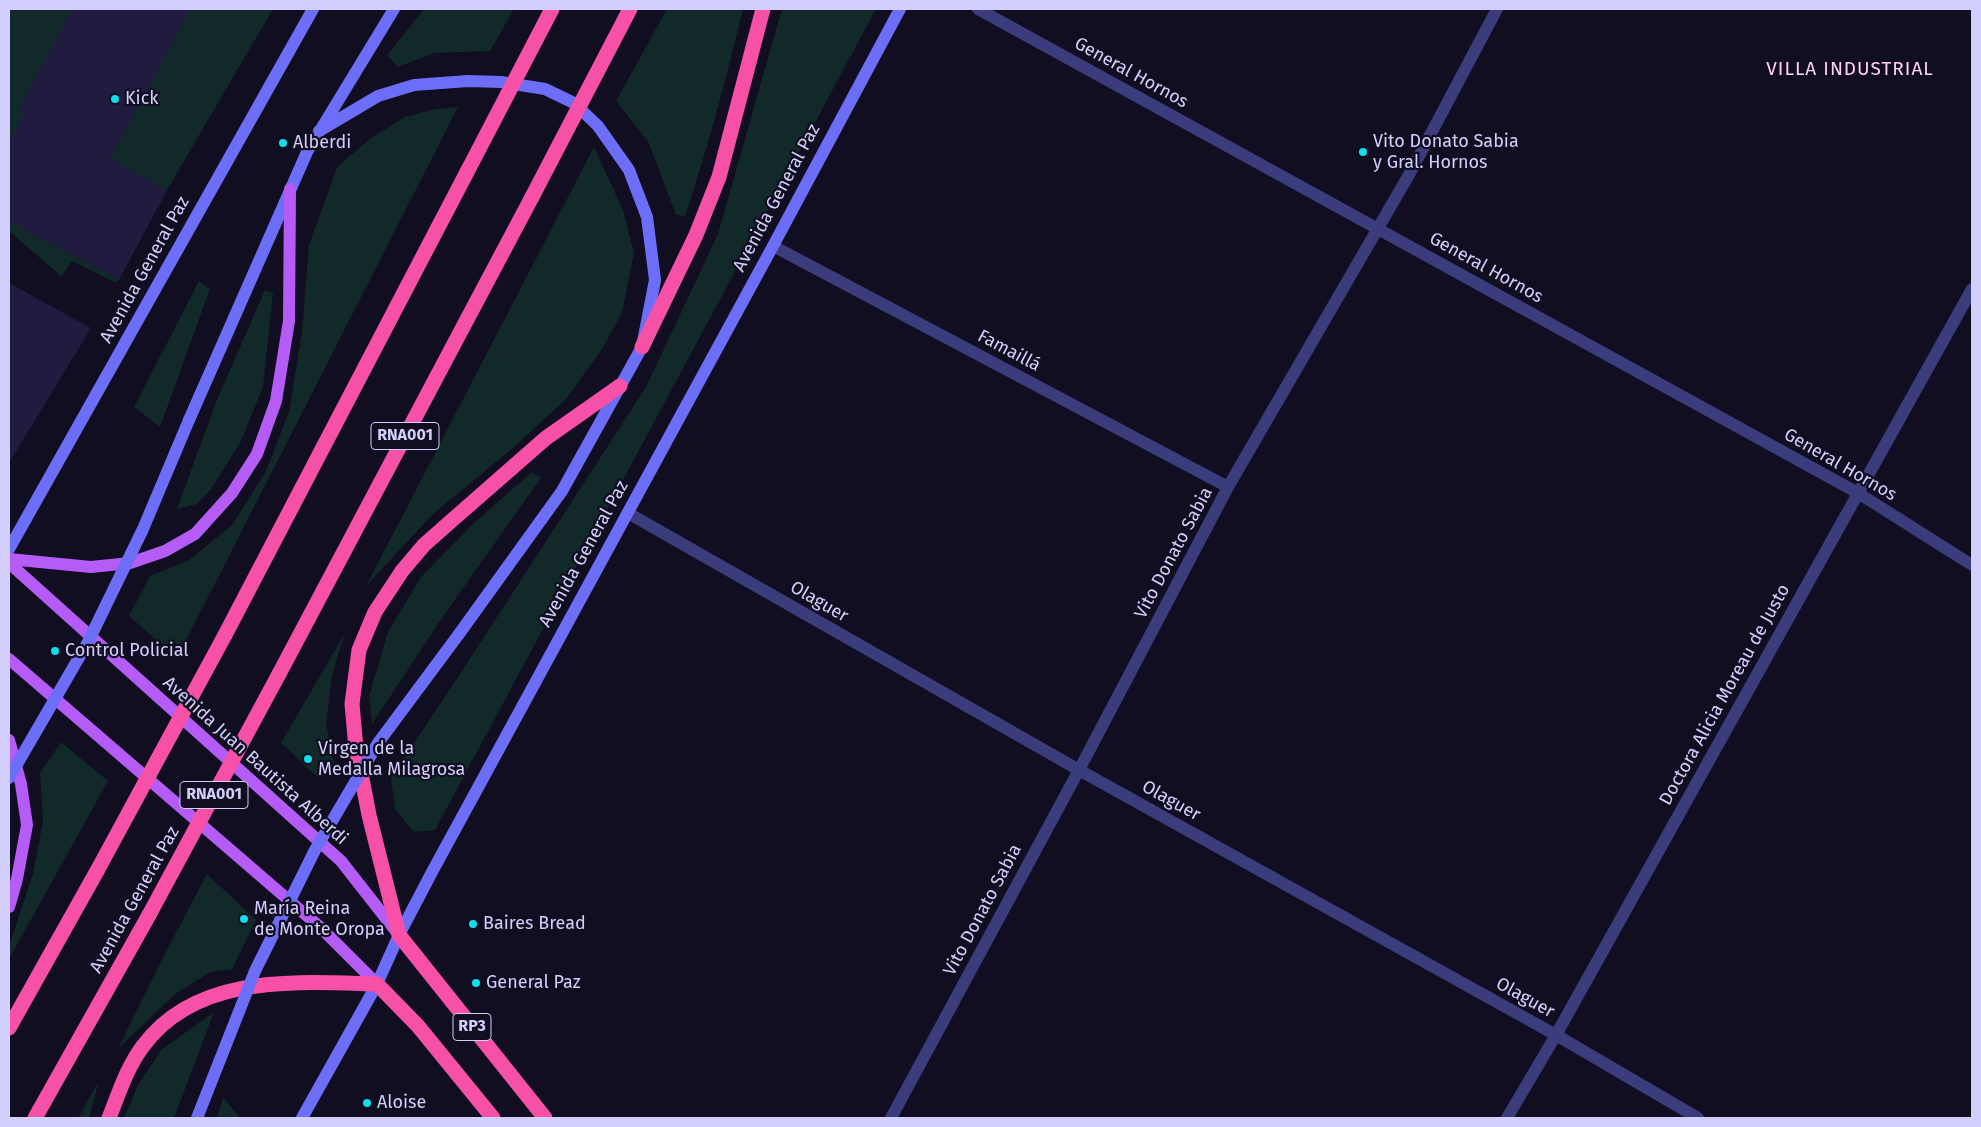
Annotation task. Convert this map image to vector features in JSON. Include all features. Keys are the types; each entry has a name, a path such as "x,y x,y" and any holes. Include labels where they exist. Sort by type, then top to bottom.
{"highway":[{"path":"9,1028 225,635 552,9"},
{"name":"Avenida General Paz","path":"35,1118 149,915 279,674 630,9"},
{"path":"642,347 696,235 719,177 763,9"},
{"path":"399,935 369,815 356,748 352,704 359,650 375,612 402,571 424,545 546,438 620,386"},
{"name":"RP3","path":"399,935 545,1118"},
{"path":"109,1118 124,1079 143,1046 161,1026 183,1010 209,996 239,987 303,982 377,984"},
{"name":"RP3","path":"377,984 418,1026 494,1118"}],"main road":[{"name":"Avenida General Paz","path":"9,549 313,9"},
{"path":"9,778 88,642 143,529 307,152 394,9"},
{"name":"Avenida General Paz","path":"302,1118 377,984 399,935 900,9"},
{"path":"197,1118 255,971 315,850 378,743 562,491 642,347 656,280 647,217 629,170 598,126 574,103 545,89 501,82 422,84 378,96 319,131"},
{"path":"9,559 91,567 130,562 165,551 194,534 232,493 257,454 276,400 289,321 290,189"},
{"name":"Avenida Juan Bautista Alberdi","path":"9,563 341,861 399,935"},
{"path":"9,659 321,928 377,984"},
{"path":"9,740 21,784 26,825 17,878 9,908"}],"street":[{"name":"General Hornos","path":"978,9 1858,493 1972,565"},
{"name":"Vito Donato Sabia","path":"891,1118 1228,487 1379,228 1497,9"},
{"name":"Famaillá","path":"773,246 1228,487"},
{"name":"Doctora Alicia Moreau de Justo","path":"1508,1118 1972,289"},
{"name":"Olaguer","path":"628,512 1078,770 1556,1035 1698,1118"}],"green space":[{"name":"Kick","path":"9,9 273,9 167,190 116,283 72,261 61,276 9,231"},
{"path":"424,9 514,9 490,51 434,53 398,67 387,55"},
{"path":"667,9 743,9 716,113 685,216 676,215 649,143 616,101"},
{"path":"782,9 876,9 435,830 414,832 395,809 391,778 646,387 718,234"},
{"path":"458,107 177,658 129,616 150,576 189,560 232,525 266,471 289,412 302,331 309,245 337,167 371,138 405,117 436,109"},
{"path":"594,147 623,210 634,253 622,313 602,349 566,399 514,447 433,514 366,586"},
{"path":"199,281 210,289 160,427 134,407"},
{"path":"265,290 273,293 263,387 241,441 212,488 197,504 177,509 216,402"},
{"path":"532,472 541,478 444,615 372,724 369,696 388,632 421,577 474,523"},
{"path":"345,633 332,675 326,723 336,773 317,777 281,743"},
{"path":"61,742 108,781 9,959 9,946 33,874 43,821 40,773"},
{"path":"207,874 256,920 232,969 210,972 175,994 118,1049 158,967"},
{"path":"214,1012 174,1118 124,1118 138,1085 161,1050"},
{"path":"99,1081 89,1118 78,1118"},
{"path":"223,1097 240,1118 217,1118"}],"building":[{"name":"Kick","path":"72,9 190,9 110,159 167,190 119,280 9,221 9,142 24,113 19,109"},
{"path":"9,283 91,328 9,463"}],"place":[{"name":"Kick","path":"115,99"},
{"name":"Alberdi","path":"283,143"},
{"name":"Vito Donato Sabia y Gral. Hornos","path":"1363,152"},
{"name":"Control Policial","path":"55,651"},
{"name":"Virgen de la Medalla Milagrosa","path":"308,759"},
{"name":"María Reina de Monte Oropa","path":"244,919"},
{"name":"Baires Bread","path":"473,924"},
{"name":"General Paz","path":"476,983"},
{"name":"Aloise","path":"367,1103"}],"district":[{"name":"VILLA INDUSTRIAL","path":"1850,70"}]}
